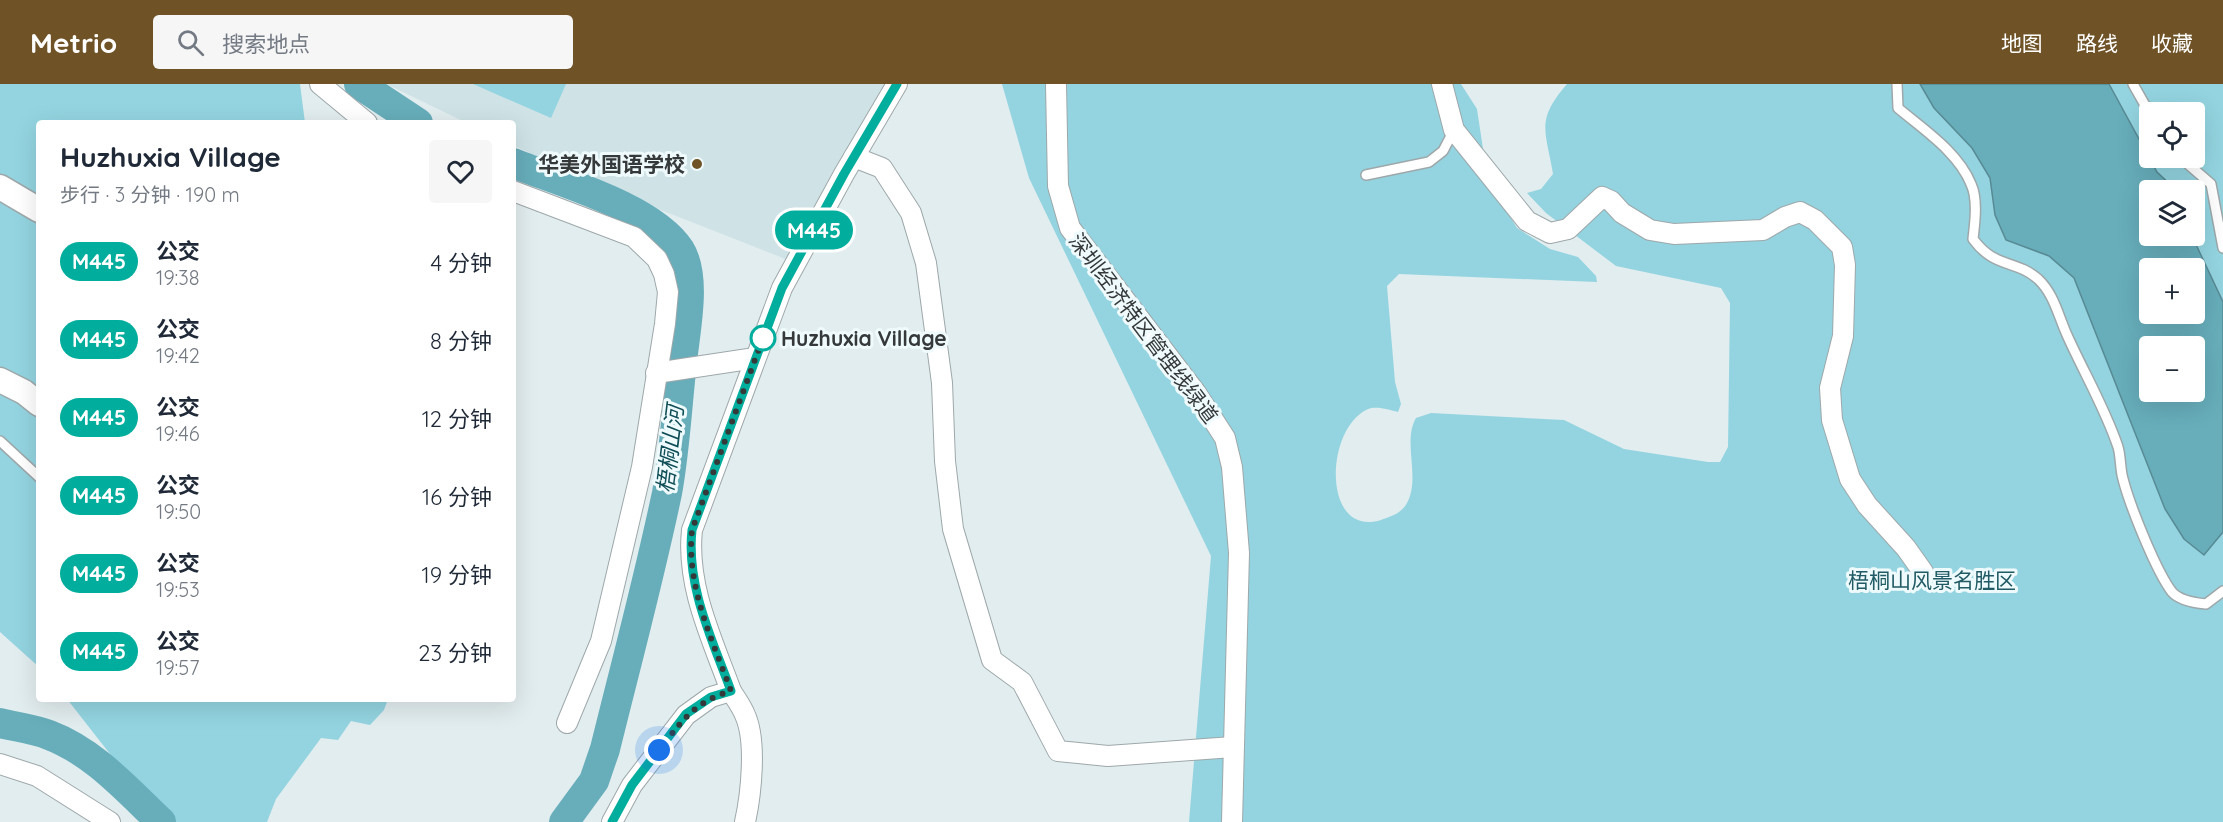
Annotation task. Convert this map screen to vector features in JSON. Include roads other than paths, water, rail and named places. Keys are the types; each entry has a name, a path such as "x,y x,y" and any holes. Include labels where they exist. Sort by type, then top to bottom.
{"street":[{"path":"320,84 363,120"},
{"path":"746,822 751,799 752,753 746,717 731,691 703,615 692,576 689,555 692,530 782,288 897,84"},
{"name":"深圳经济特区管理线绿道","path":"1056,84 1058,186 1070,228 1196,393 1226,438 1232,466 1239,553 1232,822"},
{"path":"1442,84 1454,130 1527,221 1550,233 1568,229 1602,197 1611,201 1622,213 1650,231 1674,234 1763,230 1785,217 1800,212 1821,227 1842,247 1845,265 1843,336 1830,388 1832,420 1850,479 1867,505 1906,548 1923,572"},
{"path":"854,157 882,168 911,213 926,263 942,382 945,461 953,529 992,660 1022,682 1058,751 1108,756 1233,747"},
{"path":"0,187 36,208"},
{"path":"516,192 634,237 657,259 664,274 668,292 642,467 601,641 567,723"},
{"path":"656,373 755,358"},
{"path":"0,380 24,392 36,402"},
{"path":"612,822 632,785 686,714 711,697 731,691"},
{"path":"0,764 37,776 110,822"}],"lane":[{"path":"1897,84 1898,108 1960,162 1972,186 1975,219 1973,239 1995,260 2013,265 2037,278 2054,301 2119,450 2122,478 2143,533 2173,594 2190,603 2206,604 2223,591"},
{"path":"2133,84 2143,102"},
{"path":"1366,175 1429,162 1443,152 1454,130"},
{"path":"2193,168 2211,184 2223,248"},
{"path":"0,441 36,474"}],"waterway":[{"name":"梧桐山河","path":"359,84 413,120"},
{"name":"梧桐山河","path":"516,164 604,197 649,221 667,235 680,250 688,275 688,304 674,444 660,525 605,749 594,781 564,822"},
{"name":"梧桐山河","path":"0,723 43,733 81,751 109,773 161,822"}],"place":[{"name":"华美外国语学校","path":"697,164"},
{"name":"Huzhuxia Village","path":"763,338"}],"park label":[{"name":"梧桐山风景名胜区","path":"1932,580"}]}
